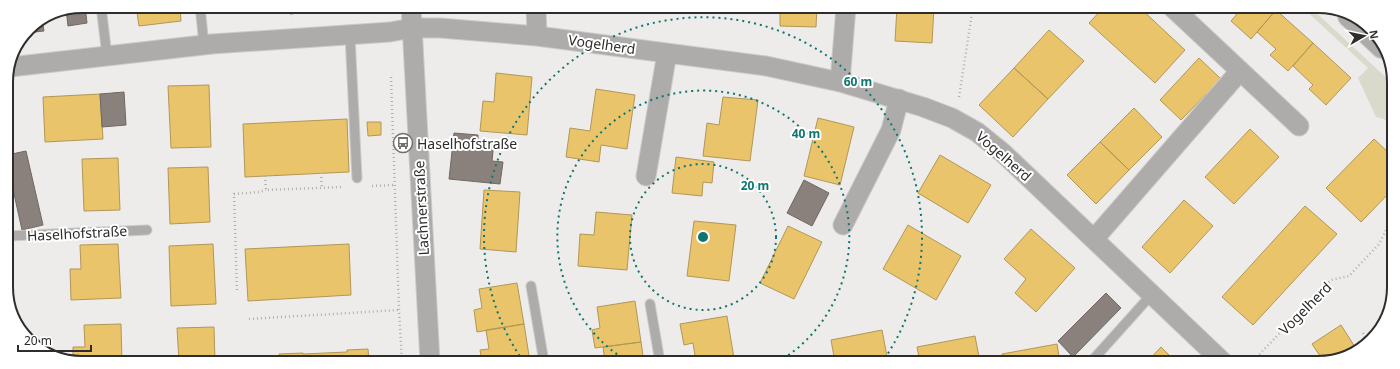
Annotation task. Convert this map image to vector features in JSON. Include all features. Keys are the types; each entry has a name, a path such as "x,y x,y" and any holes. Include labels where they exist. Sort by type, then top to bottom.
{"main road":[{"path":"1361,28 1371,38"}],"street":[{"name":"Lachnerstraße","path":"411,13 430,356"},
{"path":"536,13 537,36"},
{"path":"840,82 846,13"},
{"path":"1178,13 1299,126"},
{"path":"15,66 204,45 390,32 412,28"},
{"name":"Vogelherd","path":"412,28 440,28 537,36 766,66 840,82 899,99 952,118 978,132 1003,153 1217,356"},
{"path":"646,176 667,53"},
{"path":"1094,239 1240,71"},
{"path":"843,224 891,130 899,99"}],"lane":[{"path":"102,13 107,56"},
{"path":"201,13 204,45"},
{"path":"350,35 358,178"},
{"name":"Haselhofstraße","path":"13,236 147,230"},
{"path":"531,286 543,356"},
{"path":"1096,356 1152,294"},
{"path":"650,304 659,356"}],"path":[{"path":"952,118 960,92 972,13"},
{"path":"390,73 402,356"},
{"path":"321,173 322,188"},
{"path":"265,176 266,190"},
{"path":"366,186 394,185"},
{"path":"237,290 234,194 260,192 266,190 344,187"},
{"name":"Vogelherd","path":"1258,356 1331,280 1349,276 1379,244 1387,229"},
{"path":"250,319 399,310"},
{"path":"1363,333 1366,337"}],"shaded area":[{"path":"1308,13 1316,13 1387,78 1387,121 1376,117 1358,78 1368,68"}],"building: Wohnen":[{"path":"137,13 180,13 181,21 139,26"},
{"path":"780,13 817,13 816,27 780,26"},
{"path":"897,13 934,13 932,43 895,41"},
{"path":"1098,13 1145,13 1185,50 1155,83 1089,23"},
{"path":"1236,13 1273,13 1251,39 1231,21 1237,14"},
{"path":"1273,13 1279,13 1313,43 1288,71 1270,55 1276,49 1257,32"},
{"path":"1049,30 1084,61 1048,99 1014,68"},
{"path":"1313,43 1351,78 1326,105 1309,89 1313,85 1293,66"},
{"path":"1199,58 1221,79 1181,120 1160,100"},
{"path":"1014,68 1048,99 1013,137 979,105"},
{"path":"496,73 532,77 527,135 480,131 483,101 494,102"},
{"path":"209,85 211,147 171,148 168,86"},
{"path":"596,89 635,95 627,149 601,145 599,162 566,157 570,128 590,131"},
{"path":"100,94 103,139 45,142 43,97"},
{"path":"723,97 758,100 750,161 703,156 707,123 719,125"},
{"path":"1134,108 1162,137 1129,170 1100,142"},
{"path":"818,118 854,127 840,185 804,176"},
{"path":"347,119 349,172 245,177 243,124"},
{"path":"367,122 381,122 381,135 368,136"},
{"path":"1250,129 1279,157 1234,204 1205,177"},
{"path":"1374,139 1387,151 1387,195 1361,222 1326,188"},
{"path":"1100,142 1129,170 1096,204 1067,175"},
{"path":"940,155 991,185 968,223 918,193"},
{"path":"676,157 714,162 712,183 703,182 702,196 672,193"},
{"path":"118,158 120,210 84,211 82,159"},
{"path":"208,167 210,222 170,224 168,168"},
{"path":"484,190 520,192 516,252 480,249"},
{"path":"1184,200 1213,226 1170,273 1142,247"},
{"path":"1305,206 1337,234 1253,325 1222,297"},
{"path":"596,212 632,215 627,270 578,266 580,234 594,235"},
{"path":"694,221 736,225 729,281 687,276"},
{"path":"908,225 961,256 936,300 883,269"},
{"path":"788,226 822,242 794,299 760,283"},
{"path":"1031,229 1075,268 1036,312 1015,293 1026,279 1004,259"},
{"path":"118,244 121,298 71,300 70,269 81,269 80,245"},
{"path":"213,244 216,304 171,306 169,246"},
{"path":"349,244 351,295 248,301 245,249"},
{"path":"517,283 524,324 477,332 474,310 482,308 479,289"},
{"path":"635,301 641,342 595,348 592,330 600,328 597,307"},
{"path":"727,316 734,356 695,356 693,343 684,345 680,324"},
{"path":"121,324 122,356 73,355 73,347 85,347 84,325"},
{"path":"524,324 529,356 481,356 480,350 489,349 486,330"},
{"path":"1341,325 1354,346 1336,354 1320,356 1312,344"},
{"path":"214,327 215,356 179,356 177,328"},
{"path":"882,330 887,356 834,356 831,340"},
{"path":"975,336 979,356 919,356 917,347"},
{"path":"641,342 643,356 604,356 603,347"},
{"path":"1057,344 1059,356 1002,356 1002,354"},
{"path":"1161,347 1170,356 1153,356"},
{"path":"368,349 369,356 279,356 279,354 347,352 347,350"}],"building: Industrie":[{"path":"86,13 87,23 68,26 67,15"},
{"path":"43,25 44,31 34,32"},
{"path":"124,92 126,125 102,127 100,94"},
{"path":"454,133 478,135 478,140 494,142 492,161 503,162 500,184 449,179"},
{"path":"26,151 43,225 22,230 13,189 13,154"},
{"path":"804,180 829,193 812,226 787,213"},
{"path":"1106,293 1121,308 1074,356 1072,356 1058,341"}],"place":[{"name":"Haselhofstraße","path":"403,143"}]}
